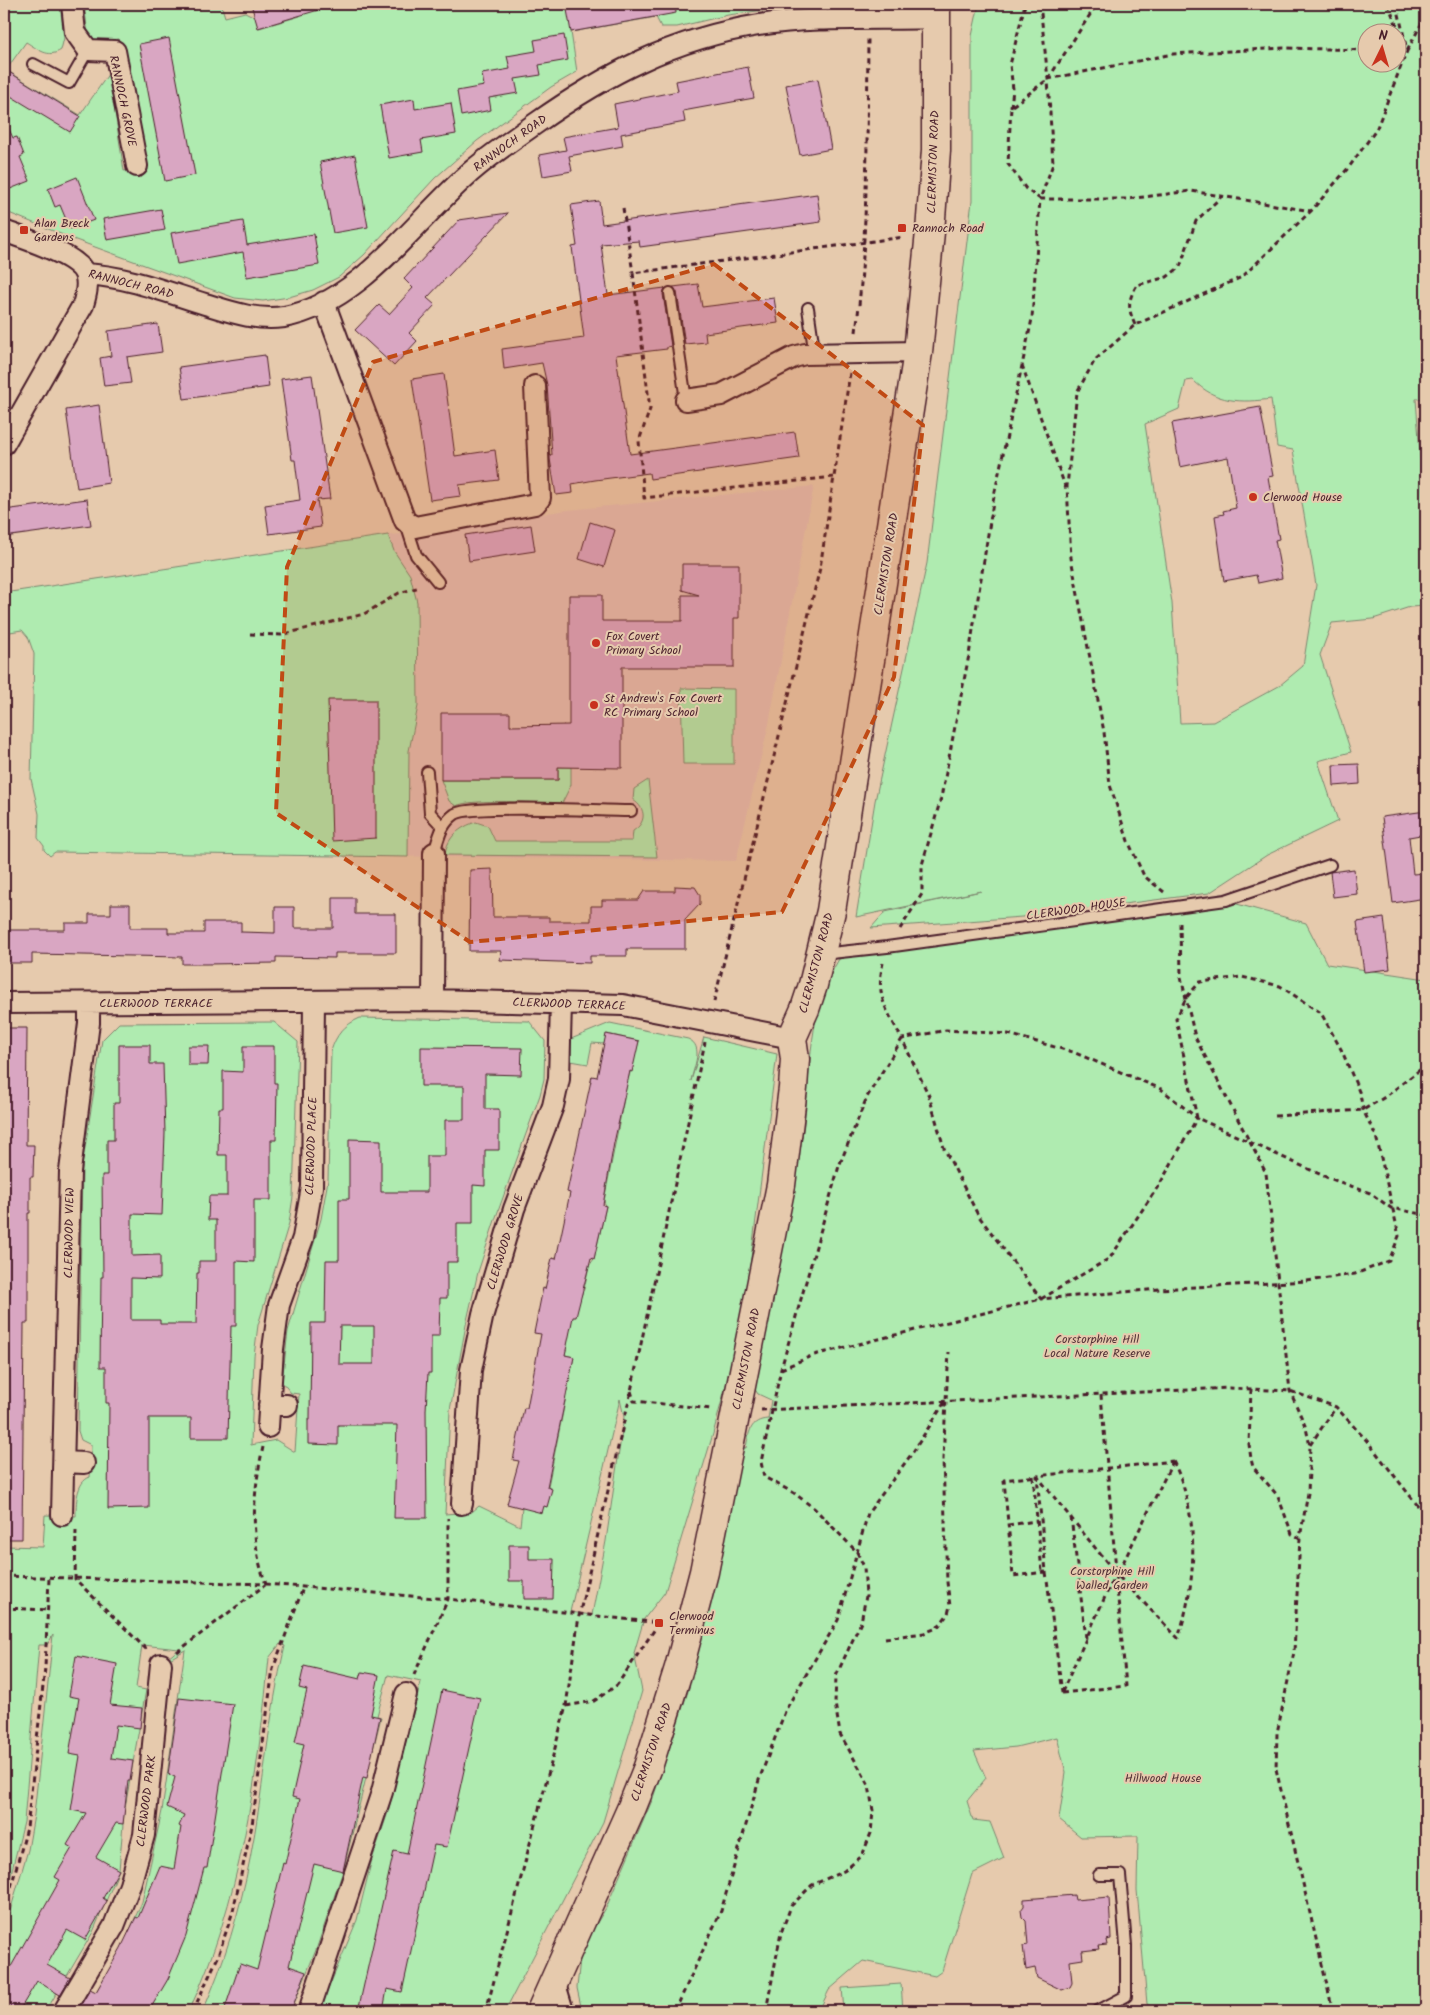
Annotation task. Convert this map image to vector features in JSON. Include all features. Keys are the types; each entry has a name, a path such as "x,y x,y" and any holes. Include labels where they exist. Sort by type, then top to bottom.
{"street":[{"path":"72,4 75,32 88,50"},
{"name":"RANNOCH ROAD","path":"4,231 72,259 85,274 127,280 250,317 286,316 324,302 363,278 473,170 572,99 635,62 691,41 759,25 868,19 936,11"},
{"name":"CLERMISTON ROAD","path":"541,2011 632,1807 651,1758 679,1668 704,1572 736,1411 782,1176 793,1088 795,1059 792,1038 805,1009 821,954 833,901 918,352 936,150 936,11"},
{"name":"RANNOCH GROVE","path":"88,50 115,51 137,166"},
{"path":"4,444 83,305 87,288 85,274"},
{"path":"324,302 405,520 415,527 535,504 540,498 535,386"},
{"path":"686,400 721,395 794,357 805,354 815,356 918,352"},
{"path":"433,1000 434,853"},
{"name":"CLERWOOD TERRACE","path":"4,1003 89,1004 433,1000 622,1005 792,1038"},
{"name":"CLERWOOD PLACE","path":"268,1427 278,1405 273,1349 279,1304 303,1238 312,1186 314,1002"},
{"name":"CLERWOOD GROVE","path":"467,1491 471,1370 484,1314 514,1209 553,1106 558,1079 561,1003"},
{"name":"CLERWOOD VIEW","path":"62,1515 70,1171 89,1023 89,1004"},
{"path":"64,1462 84,1463"},
{"name":"CLERWOOD PARK","path":"64,2011 114,1926 137,1862 144,1835 161,1664"},
{"path":"309,2011 382,1792 406,1694"},
{"path":"554,1981 563,2011"}],"lane":[{"path":"33,64 69,83 88,50"},
{"path":"670,293 686,400"},
{"path":"808,308 815,356"},
{"path":"405,520 416,555 438,582"},
{"path":"427,772 430,813 442,826"},
{"path":"434,853 442,826 457,813 483,809 631,811"},
{"name":"CLERWOOD HOUSE","path":"821,954 887,947 1226,900 1330,865"},
{"path":"1098,2011 1126,1996 1126,1946 1120,1875 1099,1875"}],"path":[{"path":"1025,4 1010,65 1013,89 1008,164 1026,188 1040,199 1128,199 1190,191 1311,211"},
{"path":"1040,4 1048,79 1053,164 1040,199 1032,319 994,496 969,655 941,798 922,865 922,894 910,915 887,947 880,976 880,996 929,1096 944,1148 978,1215 1041,1299"},
{"path":"1011,107 1048,79 1097,4"},
{"path":"1388,4 1395,22"},
{"path":"1400,22 1398,14 1401,4"},
{"path":"1408,49 1426,15"},
{"path":"486,2011 566,1706 579,1616 631,1391 710,1021 820,568 862,284 868,19"},
{"path":"1048,79 1173,54 1284,48 1358,50"},
{"path":"1128,841 1110,785 1104,732 1071,558 1067,492 1077,392 1095,360 1135,325 1242,276 1311,211 1349,167 1376,130 1399,72"},
{"path":"1135,325 1128,310 1130,297 1137,285 1167,277 1180,267 1196,221 1223,196"},
{"path":"623,208 650,410 639,441 644,498 834,477"},
{"path":"633,273 894,238"},
{"path":"1022,365 1067,492"},
{"path":"250,634 281,635 364,614 399,593 438,582"},
{"path":"782,1369 814,1355 1041,1299 1160,1289 1307,1281 1355,1274 1389,1261 1399,1236 1391,1208 1376,1136 1363,1110 1360,1094 1342,1051 1321,1013 1280,986 1242,977 1200,982 1186,998 1176,1019 1197,1118 1161,1182 1110,1258 1041,1299"},
{"path":"1186,998 1195,1037 1266,1173 1290,1391 1306,1428 1310,1446 1308,1493 1300,1538 1294,1652 1277,1733 1276,1769 1334,2011"},
{"path":"766,2011 781,1933 791,1906 812,1885 844,1871 862,1856 871,1833 873,1811 869,1785 840,1734 835,1703 836,1676 861,1622 866,1596 864,1567 857,1552 815,1509 794,1493 764,1477 761,1462 782,1369 839,1166 867,1097 902,1039 946,1030 1008,1034 1073,1052 1161,1089 1197,1118 1326,1176 1370,1193 1391,1208 1426,1215"},
{"path":"1275,1116 1363,1110 1386,1097 1426,1065"},
{"path":"885,1638 924,1633 937,1628 948,1614 950,1606 947,1582 943,1459 949,1352"},
{"path":"631,1391 634,1401 736,1411 1230,1388 1290,1391 1336,1407 1367,1441 1426,1516"},
{"path":"1251,1389 1249,1444 1253,1467 1278,1496 1292,1534 1300,1538"},
{"path":"1062,1693 1126,1686 1101,1395"},
{"path":"675,2011 721,1911 759,1780 786,1709 838,1620 868,1513 913,1452 946,1400"},
{"path":"1310,1446 1336,1407"},
{"path":"266,1584 257,1556 254,1518 258,1468 268,1427"},
{"path":"1044,1572 1013,1576 1004,1480 1173,1461"},
{"path":"1062,1693 1116,1577 1116,1570 1173,1461"},
{"path":"1116,1577 1178,1638 1187,1612 1192,1583 1192,1551 1191,1521 1183,1482 1173,1461"},
{"path":"1035,1476 1116,1570"},
{"path":"1035,1476 1037,1521 1062,1693"},
{"path":"1035,1476 1044,1572"},
{"path":"406,1694 448,1599 448,1507 467,1491"},
{"path":"62,1515 76,1519 75,1579 161,1664 266,1584"},
{"path":"1071,1517 1087,1640"},
{"path":"1008,1525 1037,1521"},
{"path":"4,1576 266,1584 448,1599 579,1616 659,1623 617,1685 594,1701 566,1706"},
{"path":"4,1913 27,1828 45,1668 49,1578"},
{"path":"193,2011 217,1959 233,1911 252,1825 273,1669 303,1588"},
{"path":"4,1608 49,1610"}],"highlighted area":[{"path":"714,264 923,425 894,677 782,912 470,942 276,813 287,567 373,362"}],"shaded area":[{"path":"814,486 769,724 736,861 55,852 56,585 567,510"}],"green space":[{"path":"4,4 60,4 64,38 61,50 52,54 47,53 26,42 6,70 80,115 109,73 124,171 144,166 118,39 96,42 88,34 84,4 221,4 225,17 245,12 255,17 259,28 300,16 298,4 809,4 728,15 677,27 661,27 656,17 571,32 577,72 551,87 477,141 435,178 364,255 339,277 313,290 289,297 263,301 235,298 73,239 4,211"},
{"path":"979,4 1426,4 1426,398 1416,399 1426,535 1426,606 1410,607 1373,619 1332,623 1320,655 1351,752 1318,761 1338,821 1267,855 1209,893 1022,917 871,928 885,912 981,891 856,917 875,801 927,563 972,201 972,36","holes":["1193,380 1202,388 1229,400 1271,399 1277,447 1293,450 1316,585 1303,666 1279,686 1213,722 1180,723 1172,603 1145,424 1179,409 1186,381"]},
{"path":"1422,403 1426,403 1426,461"},
{"path":"388,535 394,551 410,575 417,602 418,706 409,751 408,857 55,852 50,856 44,850 44,846 38,838 39,814 31,779 34,654 28,637 22,630 4,633 4,593"},
{"path":"681,688 734,689 734,764 683,764"},
{"path":"558,767 571,767 571,785 562,803 476,802 456,806 449,801 441,780 558,780"},
{"path":"648,780 657,857 445,855 451,838 460,830 476,822 488,826 495,841 632,841 633,831 640,824 643,816 641,808 633,800 634,789"},
{"name":"Corstorphine Hill Local Nature Reserve","path":"1226,901 1306,923 1327,964 1426,979 1426,2011 1156,2011 1147,2004 1137,1890 1138,1836 1081,1837 1059,1819 1066,1773 1057,1737 1016,1747 974,1751 986,1778 967,1801 973,1820 990,1822 1004,1858 972,1874 942,1971 935,1976 863,1961 829,1990 819,2011 582,2011 577,1988 581,1949 606,1908 653,1798 692,1679 739,1447 746,1448 751,1428 754,1424 768,1419 771,1400 758,1394 754,1388 799,1157 816,1019 821,998 839,959 887,947"},
{"path":"360,1018 529,1021 545,1041 544,1079 540,1095 478,1272 450,1410 445,1514 472,1512 479,1506 520,1526 522,1508 544,1506 574,1357 565,1355 572,1317 584,1289 589,1266 594,1259 606,1206 604,1201 627,1083 639,1041 607,1034 604,1044 592,1043 588,1064 571,1061 571,1039 610,1023 688,1039 693,1042 697,1052 691,1081 704,1037 777,1054 743,1321 713,1434 665,1592 644,1619 634,1653 642,1691 603,1822 505,2011 319,2011 357,1920 371,1863 388,1812 421,1682 388,1675 377,1716 381,1717 343,1871 316,1950 291,2011 203,2011 224,1956 246,1878 255,1833 274,1699 285,1646 280,1644 269,1658 252,1794 234,1883 207,1969 189,2011 84,2011 119,1955 142,1902 162,1811 185,1650 161,1664 179,1649 142,1645 136,1688 146,1690 124,1813 119,1870 93,1932 46,2011 4,2011 4,1932 28,1850 34,1815 53,1635 47,1645 39,1645 24,1822 4,1902 4,1546 43,1547 45,1515 76,1516 79,1488 90,1477 91,1445 81,1440 78,1431 82,1166 102,1040 119,1023 274,1022 298,1042 293,1197 289,1223 258,1325 254,1356 251,1445 276,1440 295,1452 299,1394 291,1393 282,1382 288,1331 321,1219 328,1180 331,1051 341,1031","holes":["620,1399 624,1417 606,1541 592,1615 570,1612"]},
{"path":"901,1984 903,2011 844,2011 842,1988"}],"building":[{"path":"251,4 324,4 325,8 258,28"},
{"path":"566,4 675,4 676,13 571,32"},
{"path":"564,35 568,60 539,65 541,75 515,79 518,93 489,98 491,110 461,116 457,91 484,86 482,74 510,69 507,56 536,51 534,40"},
{"path":"169,38 195,175 165,181 139,44"},
{"path":"748,67 754,98 683,111 685,122 621,134 623,146 569,156 572,171 543,176 539,155 566,150 563,137 618,127 614,104 678,91 676,81"},
{"path":"4,69 80,116 70,132 4,92"},
{"path":"818,79 831,149 800,155 786,85"},
{"path":"414,99 415,109 451,103 456,134 421,140 423,152 389,158 380,105"},
{"path":"4,118 13,138 17,137 24,155 20,157 30,181 10,189 4,173"},
{"path":"355,155 368,227 333,233 320,162"},
{"path":"77,177 94,220 70,229 60,205 55,207 48,189"},
{"path":"817,194 821,222 640,247 639,241 601,244 608,295 665,288 663,294 671,346 667,347 667,349 616,355 630,454 795,432 799,458 650,479 649,473 595,480 572,484 573,493 556,495 550,459 550,455 552,455 547,385 542,363 504,369 502,349 584,338 572,247 577,246 571,205 599,201 602,224"},
{"path":"161,209 165,230 107,240 103,219"},
{"path":"508,213 427,298 435,305 409,333 417,341 394,366 355,330 379,305 389,314 413,288 404,279 459,220"},
{"path":"243,221 247,245 314,234 319,265 247,277 243,252 177,264 171,233"},
{"path":"698,284 702,307 774,298 778,323 705,333 706,342 685,344 677,292 673,287"},
{"path":"158,324 162,352 127,357 131,383 104,386 100,358 111,356 108,331"},
{"path":"265,355 269,387 184,399 179,367"},
{"path":"444,374 455,456 495,450 499,480 459,485 461,496 430,500 412,379"},
{"path":"312,375 330,499 317,500 321,527 269,534 265,505 300,500 295,460 292,460 281,379"},
{"path":"99,405 109,483 77,488 66,410"},
{"name":"Clerwood House","path":"1260,407 1273,476 1268,477 1279,539 1275,540 1282,578 1258,583 1256,575 1224,581 1215,516 1224,514 1223,511 1236,508 1228,457 1180,467 1172,423"},
{"path":"87,499 91,525 4,537 4,510"},
{"path":"590,522 615,530 604,567 579,559"},
{"path":"531,525 535,551 469,561 465,535"},
{"path":"682,564 739,564 739,618 734,618 734,667 622,667 622,768 558,767 558,780 441,780 441,713 510,713 510,726 569,725 569,595 602,595 602,621 682,621 682,595 699,595 682,590"},
{"path":"328,700 376,700 376,838 332,841"},
{"path":"1359,764 1360,784 1334,786 1333,765"},
{"path":"1426,811 1426,834 1409,837 1413,874 1426,873 1426,898 1393,903 1382,817"},
{"path":"492,869 493,917 549,917 549,921 591,921 591,906 602,906 602,900 638,900 644,891 675,891 675,886 695,887 700,895 700,904 685,920 685,949 627,949 627,956 590,956 590,963 500,960 501,951 469,951 470,870"},
{"path":"1354,869 1357,894 1333,897 1330,872"},
{"path":"333,898 355,898 355,914 396,914 396,953 335,953 335,958 276,957 276,963 206,964 182,964 182,957 32,954 32,963 4,963 4,930 65,930 65,923 89,923 89,914 111,914 111,904 130,904 130,928 168,928 168,933 204,933 204,922 241,922 241,932 275,933 275,907 294,907 294,928 333,928"},
{"path":"1384,918 1390,969 1364,972 1357,922"},
{"path":"4,1028 27,1028 26,1145 34,1145 33,1177 30,1177 30,1213 28,1213 28,1323 24,1323 22,1539 4,1539"},
{"path":"606,1034 639,1041 632,1072 630,1071 614,1143 603,1205 606,1206 594,1259 591,1258 576,1317 573,1317 565,1355 574,1357 547,1487 552,1489 547,1507 544,1506 542,1513 507,1504 519,1461 513,1460 524,1408 527,1408 541,1334 534,1333 543,1288 545,1289 552,1258 556,1259 570,1193 567,1192 592,1076 597,1077"},
{"path":"119,1045 150,1045 150,1064 163,1064 165,1133 162,1215 132,1214 132,1256 160,1255 160,1279 131,1278 131,1320 160,1320 160,1324 196,1324 199,1261 216,1261 216,1220 208,1220 209,1196 227,1196 227,1155 218,1155 219,1108 223,1108 223,1071 243,1072 243,1046 274,1046 274,1083 277,1083 276,1140 271,1140 271,1200 254,1200 254,1262 236,1261 236,1326 231,1326 228,1438 191,1438 191,1418 149,1418 149,1508 108,1509 109,1403 106,1403 106,1367 100,1367 101,1277 103,1277 102,1175 107,1175 107,1140 114,1140 114,1103 119,1103"},
{"path":"188,1046 209,1046 208,1065 188,1065"},
{"path":"421,1047 522,1048 521,1075 485,1074 485,1109 499,1109 499,1150 485,1150 485,1186 473,1185 473,1223 457,1223 457,1262 447,1262 447,1298 440,1298 439,1336 431,1336 431,1373 428,1373 426,1410 427,1518 394,1518 397,1425 338,1425 338,1445 308,1444 311,1323 325,1323 326,1260 339,1260 339,1199 349,1199 349,1139 381,1140 381,1192 427,1192 427,1156 445,1156 445,1120 464,1120 464,1086 421,1086","holes":["340,1326 374,1326 374,1364 339,1364"]},
{"path":"509,1545 529,1545 529,1559 554,1559 553,1599 524,1599 524,1581 509,1581"},
{"path":"76,1656 117,1664 110,1705 142,1708 140,1728 116,1725 111,1758 133,1761 130,1781 128,1781 123,1824 116,1823 96,1857 119,1870 103,1898 107,1901 85,1940 67,1930 47,1965 70,1978 60,1995 37,1981 19,2011 4,2011 4,1979 60,1880 55,1877 72,1848 67,1845 86,1813 71,1810 80,1756 69,1754 79,1698 69,1696"},
{"path":"304,1666 360,1679 362,1672 379,1675 371,1715 380,1717 367,1778 363,1777 343,1871 314,1864 289,1966 306,1972 291,2011 224,2011 240,1964 257,1970 283,1863 285,1864 300,1799 292,1797 304,1744 295,1742 307,1690 299,1688"},
{"path":"442,1690 480,1698 447,1847 434,1845 402,1992 387,1989 383,2011 358,2011 394,1851 407,1854"},
{"path":"179,1698 233,1704 207,1868 204,1868 186,1936 168,1979 149,2011 85,2011 86,2009 80,2006 90,1989 96,1992 136,1917 138,1918 160,1866 174,1869 181,1827 179,1826 184,1815 167,1807 175,1777 168,1774"},
{"path":"1074,1895 1075,1900 1109,1897 1111,1939 1106,1940 1107,1945 1098,1946 1099,1949 1082,1951 1083,1959 1070,1961 1072,1983 1070,1987 1062,1990 1037,1978 1035,1968 1026,1970 1023,1946 1028,1945 1026,1921 1022,1917 1021,1910 1024,1906 1024,1899"}],"place":[{"name":"Rannoch Road","path":"902,228"},
{"name":"Alan Breck Gardens","path":"24,230"},
{"name":"Clerwood House","path":"1253,497"},
{"name":"Fox Covert Primary School","path":"596,643"},
{"name":"St Andrew's Fox Covert RC Primary School","path":"594,705"},
{"name":"Clerwood Terminus","path":"659,1623"}],"park label":[{"name":"Corstorphine Hill Walled Garden","path":"1112,1578"},
{"name":"Hillwood House","path":"1163,1778"}]}
